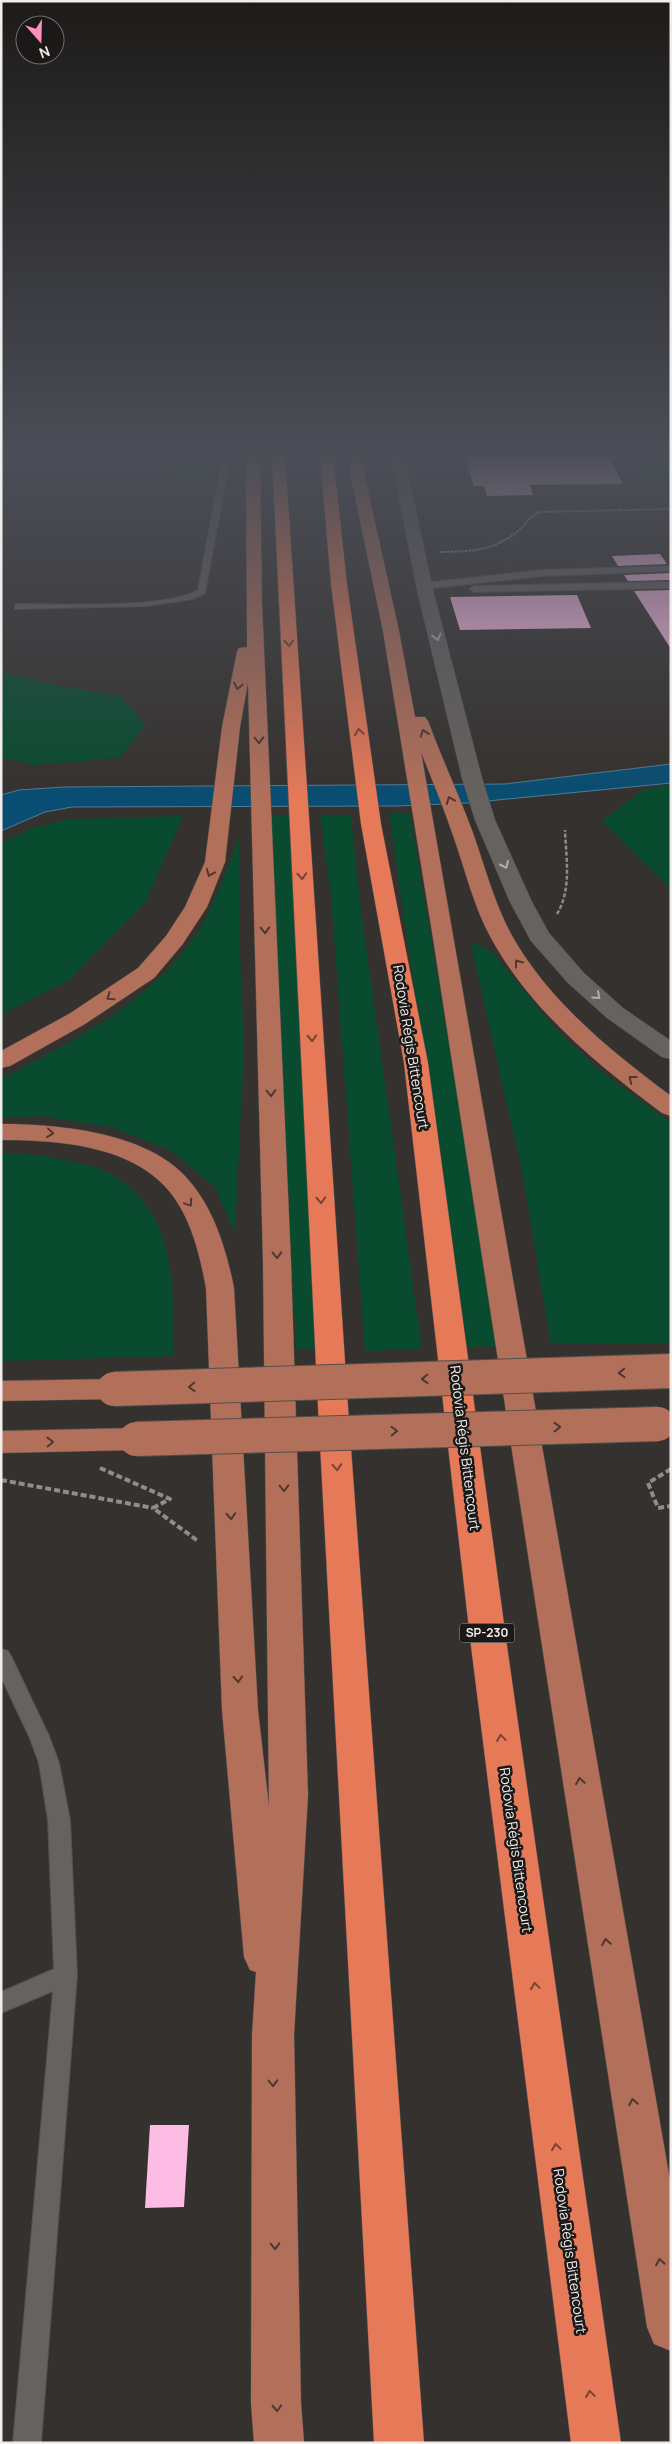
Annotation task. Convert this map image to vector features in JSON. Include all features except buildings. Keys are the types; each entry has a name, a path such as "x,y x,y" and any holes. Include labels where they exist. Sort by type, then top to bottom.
{"highway":[{"path":"285,569 333,1398 399,2443"},
{"name":"Rodovia Régis Bittencourt","path":"337,569 371,824 416,1063 489,1646 596,2443"}],"main road":[{"path":"254,569 283,1471 289,1795 273,2035 276,2403 279,2443"},
{"path":"378,569 391,631 425,824 671,2328"},
{"path":"1,1061 77,1019 146,973 174,940 196,907 215,862 230,727 254,603"},
{"path":"391,631 420,723 497,927 508,950 528,978 577,1032 630,1078 671,1108"},
{"path":"1,1132 30,1131 70,1136 137,1154 174,1180 194,1210 213,1250 220,1288 240,1710 273,2035"},
{"path":"1,1391 114,1390 671,1371"},
{"path":"1,1442 664,1423"}],"street":[{"path":"421,569 472,778 485,820 521,902 539,936 576,978 615,1013 671,1052"}],"lane":[{"path":"18,607 155,603 197,596 202,591 206,569"},
{"path":"425,588 542,573 644,569"},
{"path":"425,588 671,585"},
{"path":"1,1656 39,1736 51,1772 59,1820 66,1976 27,2443"},
{"path":"1,2003 66,1976"}],"path":[{"path":"539,936 561,909 565,899 565,830"},
{"path":"126,1439 100,1468 170,1499 153,1508"},
{"path":"671,1469 648,1483 658,1508 671,1506"},
{"path":"1,1480 153,1508 201,1543"}],"green space":[{"path":"1,672 50,684 120,696 146,725 120,758 34,765 1,757"},
{"path":"671,784 671,889 602,821 643,790"},
{"path":"389,814 410,814 500,1346 467,1347"},
{"path":"270,815 289,815 318,1349 296,1350"},
{"path":"320,815 351,815 359,896 422,1349 365,1351 331,896"},
{"path":"183,816 145,903 68,981 1,1015 1,843 32,828 68,819"},
{"path":"239,837 239,927 244,1048 235,1233 215,1187 171,1151 111,1127 39,1116 1,1118 1,1079 86,1033 139,996 162,975 184,951 202,925 218,893"},
{"path":"470,941 492,952 555,1028 599,1070 671,1123 671,1343 551,1344 522,1171"},
{"path":"22,1153 76,1162 98,1168 108,1172 124,1183 142,1199 154,1218 163,1239 169,1262 172,1285 174,1356 1,1361 1,1154"}],"water":[{"path":"671,764 671,783 467,803 398,806 72,807 45,812 1,831 1,795 19,790 64,787 505,784"}]}
